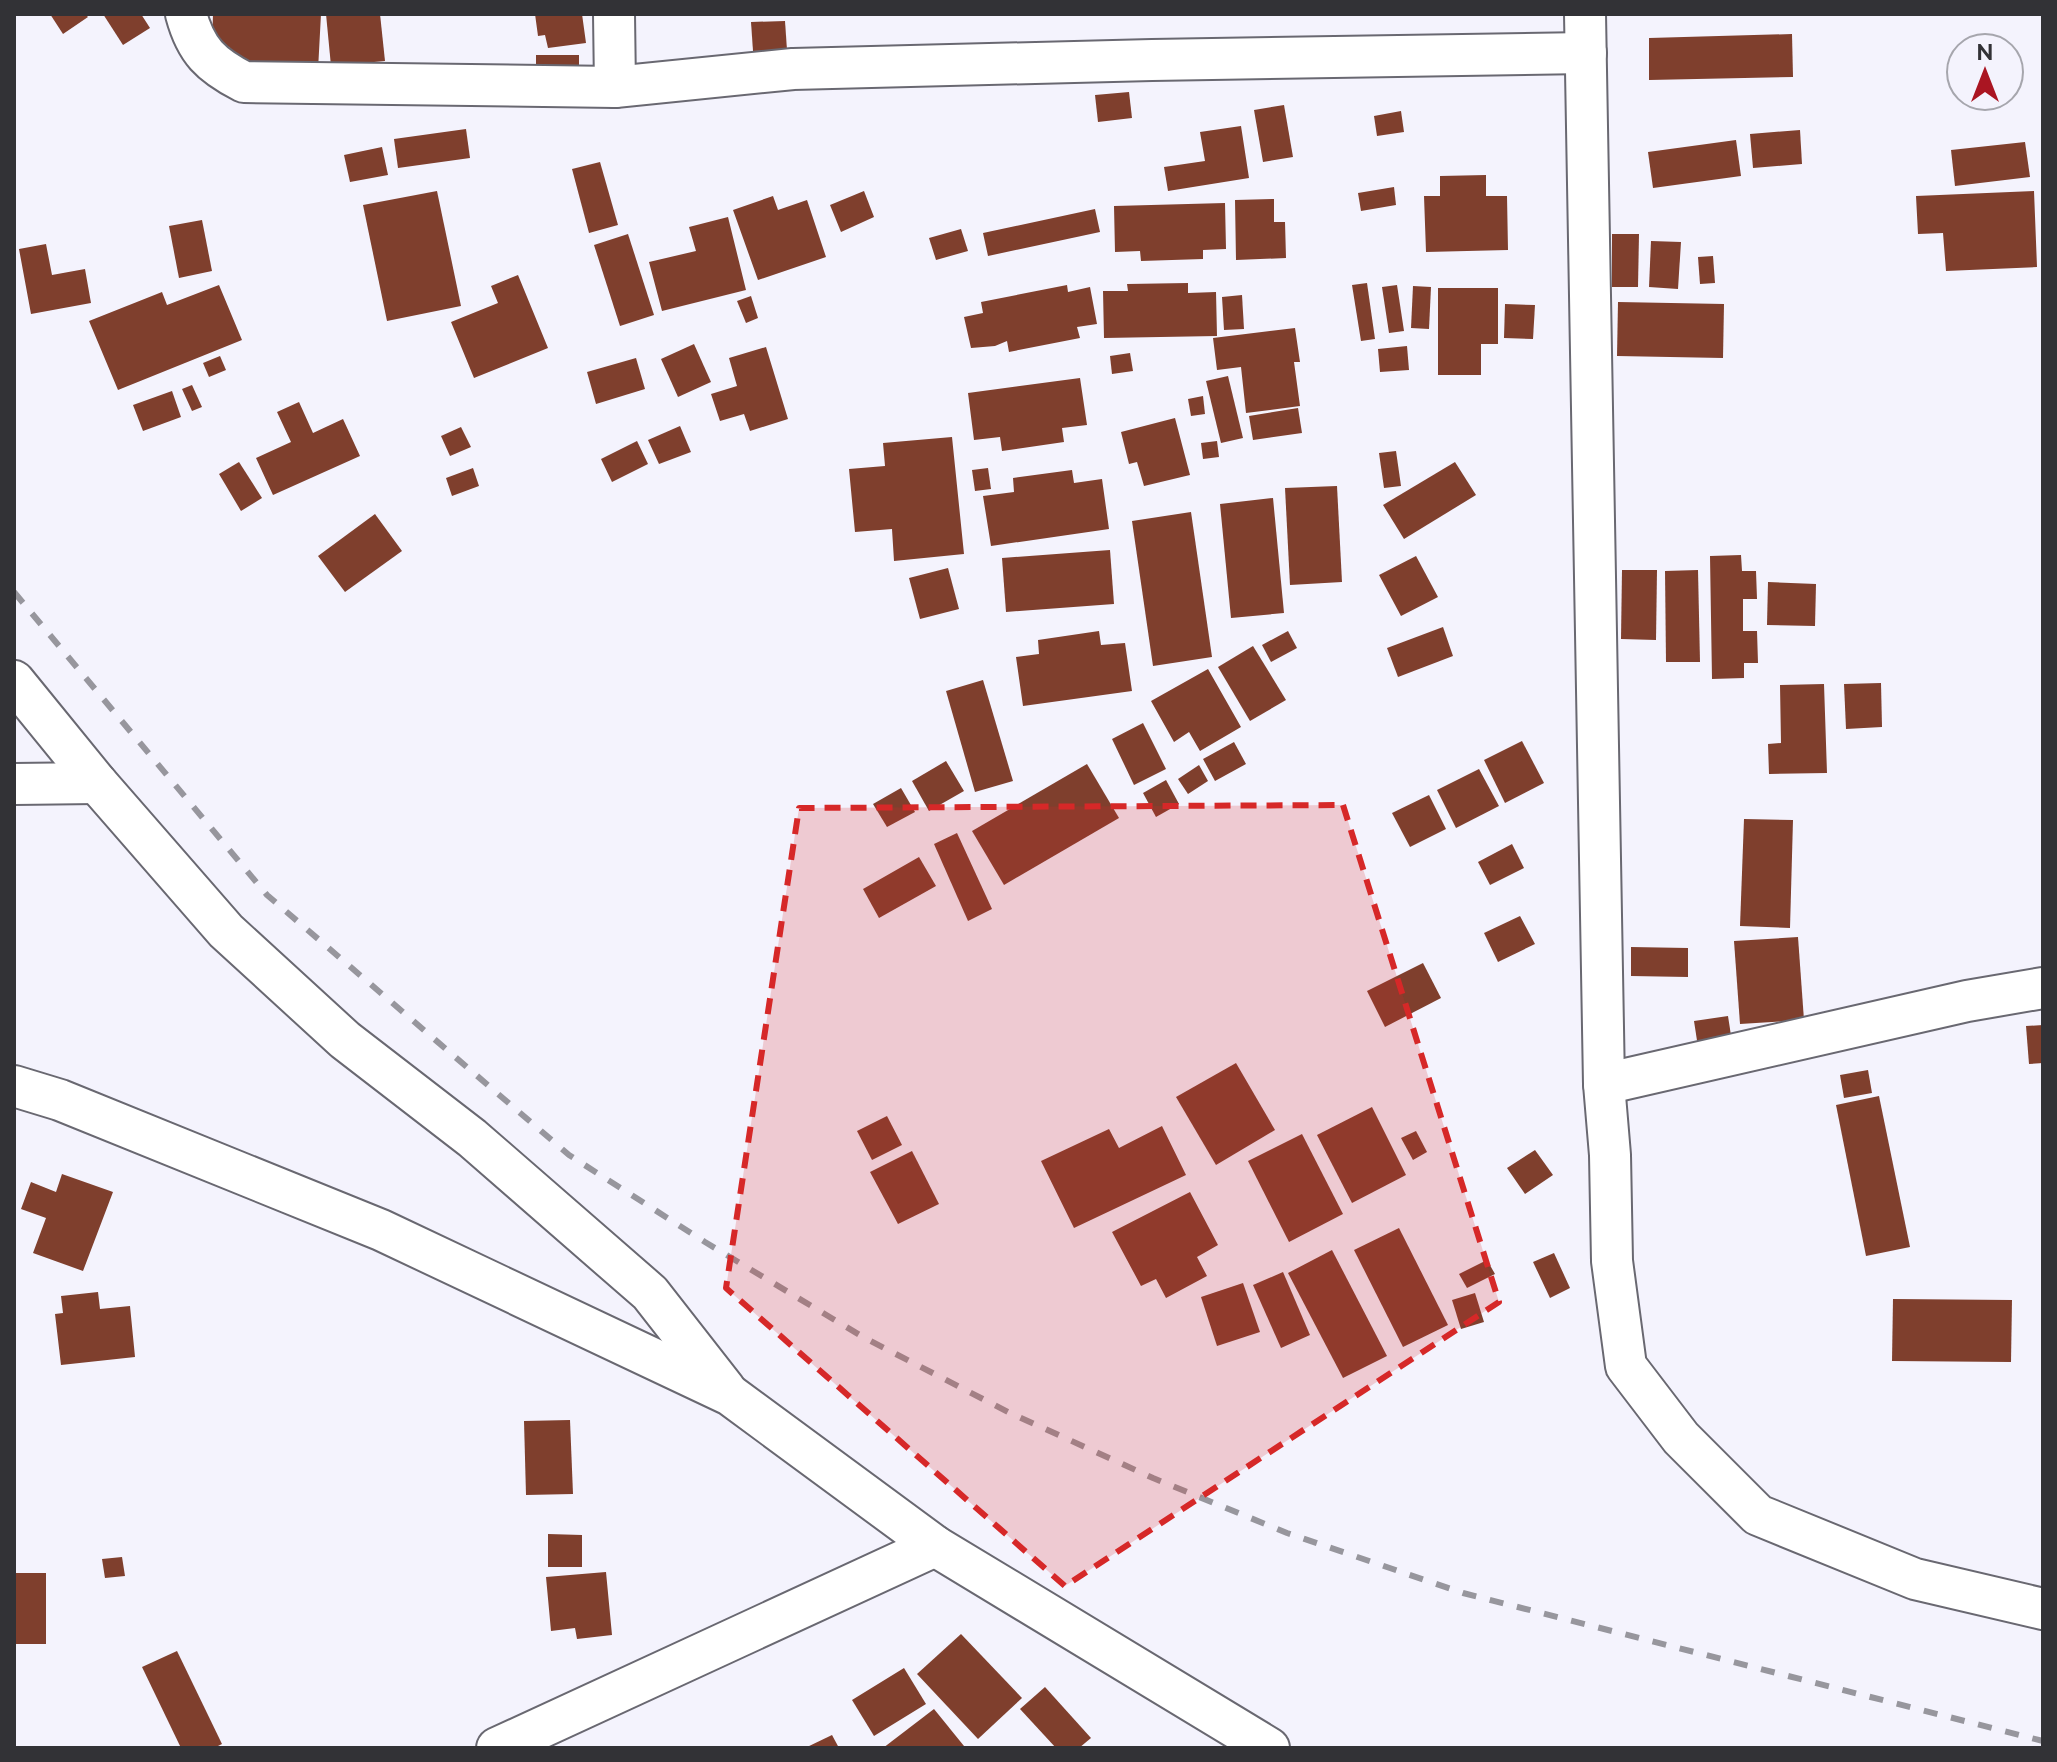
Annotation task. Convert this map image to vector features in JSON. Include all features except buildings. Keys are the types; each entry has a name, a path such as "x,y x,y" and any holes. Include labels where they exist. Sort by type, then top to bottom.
{"street":[{"path":"186,14 192,35 211,62 244,82 615,87 793,69 1167,59 1585,33 1604,1084 1610,1155 1612,1261 1626,1366 1681,1438 1758,1515 1915,1579 2043,1609"},
{"path":"614,14 615,87"},
{"path":"14,681 97,783 226,931 345,1040 472,1138 650,1293 730,1395"},
{"path":"14,784 97,783"},
{"path":"1604,1084 1967,1001 2043,988"},
{"path":"14,1086 60,1100 381,1230 730,1395 935,1546 1269,1748"},
{"path":"497,1748 935,1546"}],"highlighted area":[{"path":"1343,805 1499,1302 1065,1586 726,1288 799,808"}],"railway":[{"path":"14,592 267,895 569,1155 863,1337 1008,1412 1153,1478 1287,1533 1463,1593 2043,1741"}]}
